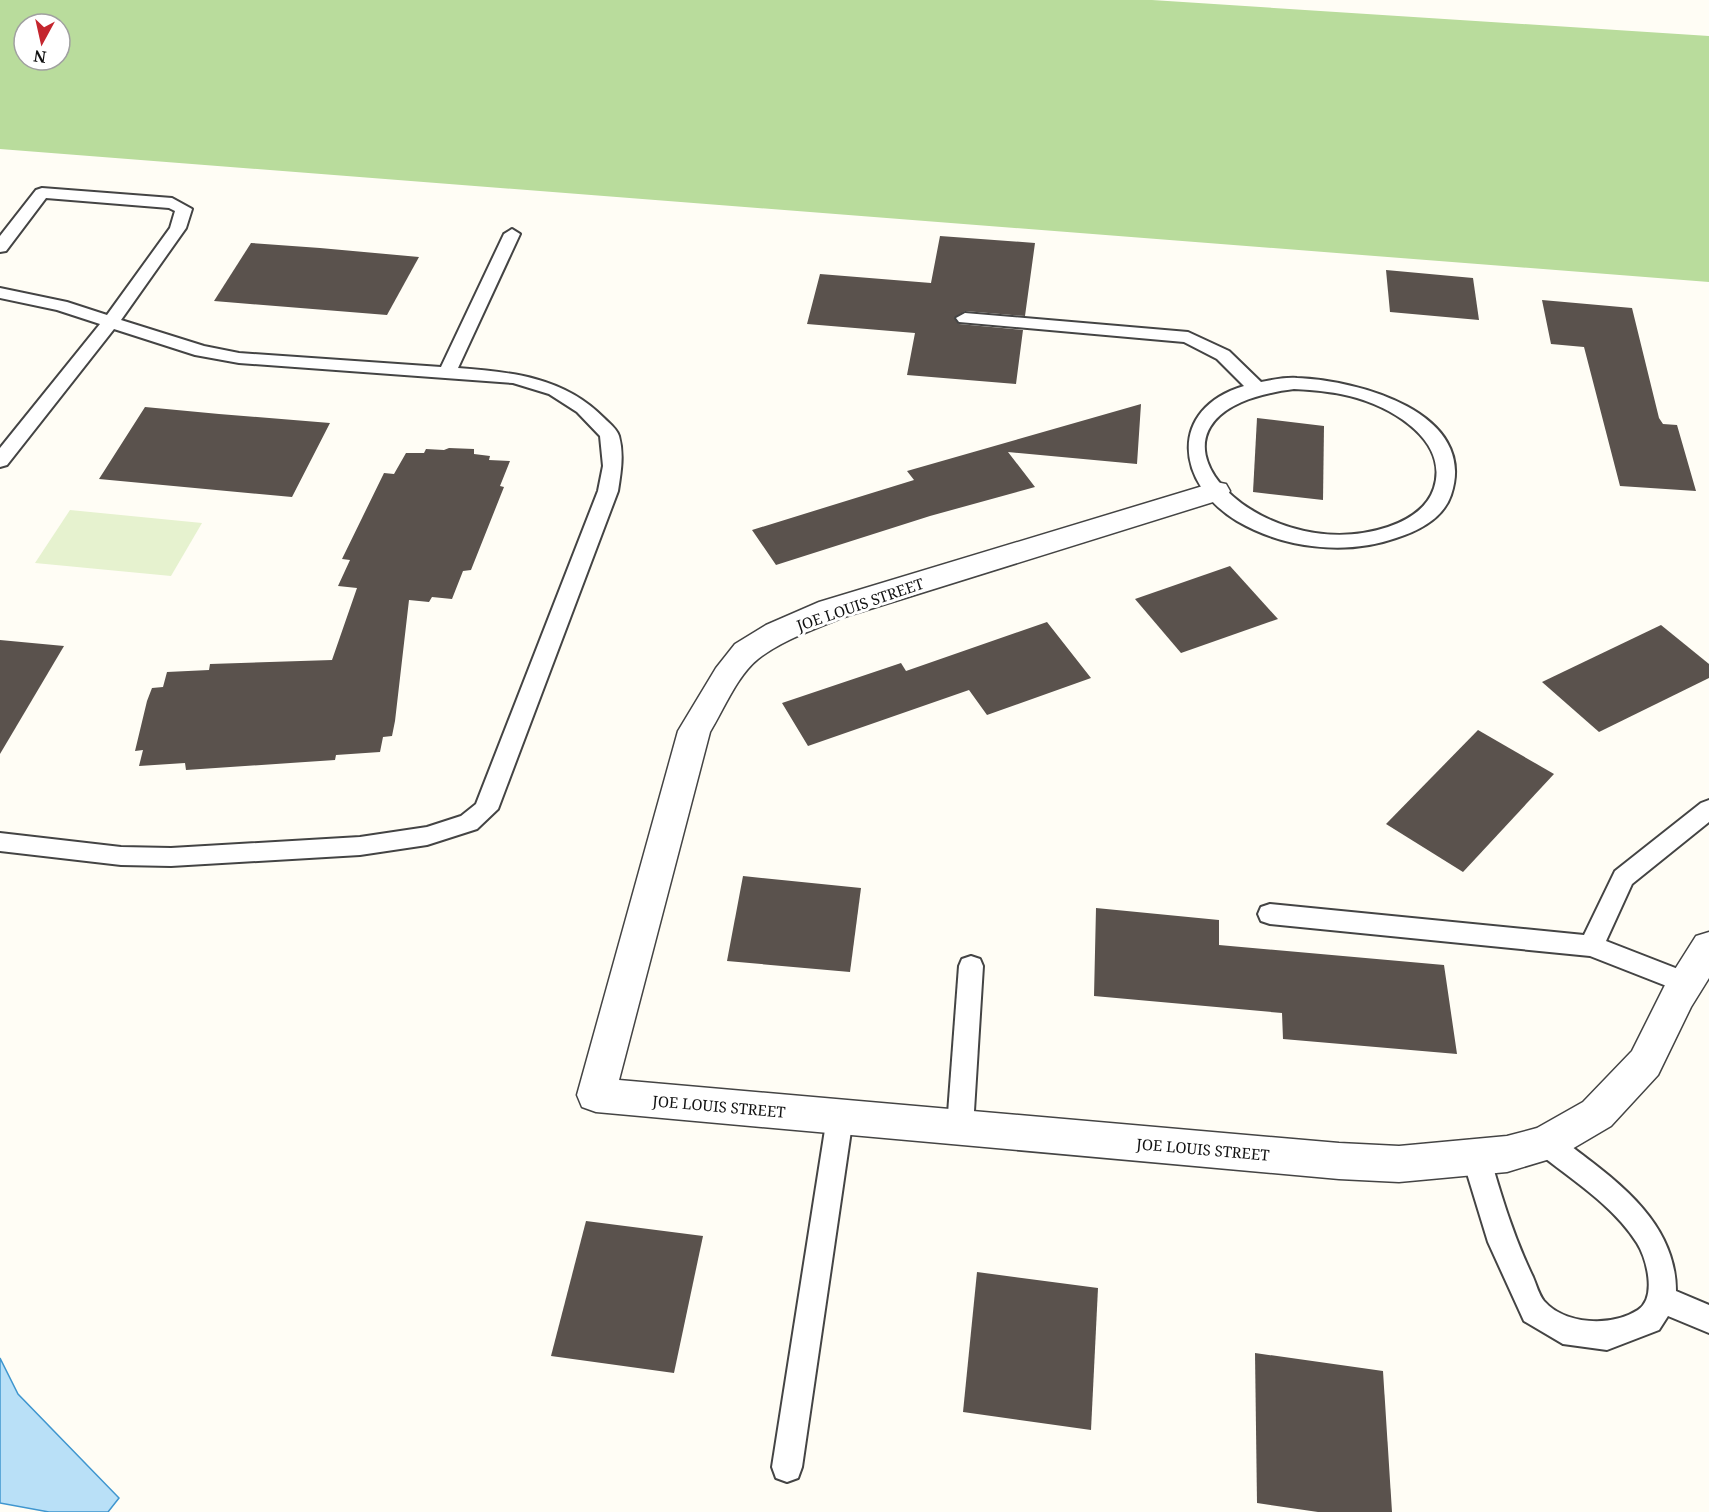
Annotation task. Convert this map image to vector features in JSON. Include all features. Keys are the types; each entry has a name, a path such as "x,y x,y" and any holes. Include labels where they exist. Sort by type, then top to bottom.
{"street":[{"name":"JOE LOUIS STREET","path":"1215,491 830,610 777,633 746,651 727,676 694,731 596,1095 1339,1161 1399,1164 1507,1154 1546,1143 1597,1114 1645,1063 1687,982 1709,947"}],"lane":[{"path":"0,247 42,193 172,203 184,209 178,228 110,323 0,461"},
{"path":"447,373 512,234"},
{"path":"0,292 61,306 201,351 239,358 514,378 555,390 584,408 609,434 613,466 608,491 486,809 469,823 427,836 360,846 161,857 122,856 0,842"},
{"path":"965,318 1188,338 1223,355 1256,388"},
{"path":"1294,383 1336,386 1364,393 1401,410 1429,433 1445,460 1446,490 1431,514 1401,532 1360,541 1306,539 1262,525 1226,504 1203,478 1195,450 1203,422 1223,402 1256,388 1294,383"},
{"path":"1591,946 1623,878 1709,809"},
{"path":"1270,914 1591,946 1687,982"},
{"path":"960,1127 971,966"},
{"path":"787,1467 840,1117"},
{"path":"1476,1157 1502,1242 1534,1311 1563,1330 1607,1336 1649,1320 1662,1299 1662,1269 1648,1235 1613,1195 1546,1143"},
{"path":"1662,1299 1709,1319"}],"green space":[{"path":"0,0 1152,0 1709,36 1709,282 0,149"},
{"path":"70,510 202,523 171,576 35,563"}],"water":[{"path":"0,1358 18,1394 119,1498 108,1512 49,1512 0,1503"}],"building":[{"path":"940,236 1035,243 1025,316 965,311 954,318 959,324 1023,330 1016,384 907,375 915,333 807,324 820,274 931,283"},
{"path":"251,243 419,257 387,315 214,301"},
{"path":"1386,270 1473,278 1479,320 1390,312"},
{"path":"1542,300 1632,308 1659,418 1663,424 1677,425 1696,491 1620,486 1584,347 1551,344"},
{"path":"1141,404 1137,464 1008,452 1035,487 930,516 776,565 752,530 914,480 907,471"},
{"path":"145,407 330,423 292,497 99,479"},
{"path":"1257,418 1324,426 1323,500 1253,492"},
{"path":"426,449 474,449 474,454 490,456 489,460 510,461 500,486 504,487 471,570 463,571 452,599 432,597 429,602 409,600 395,721 392,736 383,737 380,752 336,755 335,760 186,770 185,763 139,766 143,750 135,751 147,701 152,688 163,687 167,672 209,670 210,664 332,660 357,588 338,586 350,560 342,559 384,473 394,474 406,453 424,453"},
{"path":"1230,566 1278,619 1181,653 1135,599"},
{"path":"1047,622 1091,678 987,715 969,690 808,746 782,703 901,663 906,671"},
{"path":"1661,625 1709,664 1709,678 1599,732 1542,682"},
{"path":"0,640 64,646 0,754"},
{"path":"1478,730 1554,774 1463,872 1386,824"},
{"path":"743,876 861,888 850,972 727,961"},
{"path":"1096,908 1219,920 1219,945 1444,965 1457,1054 1283,1039 1282,1013 1094,996"},
{"path":"586,1221 703,1236 674,1373 551,1356"},
{"path":"977,1272 1098,1288 1091,1430 963,1412"},
{"path":"1255,1353 1383,1371 1392,1512 1318,1512 1257,1503"}]}
